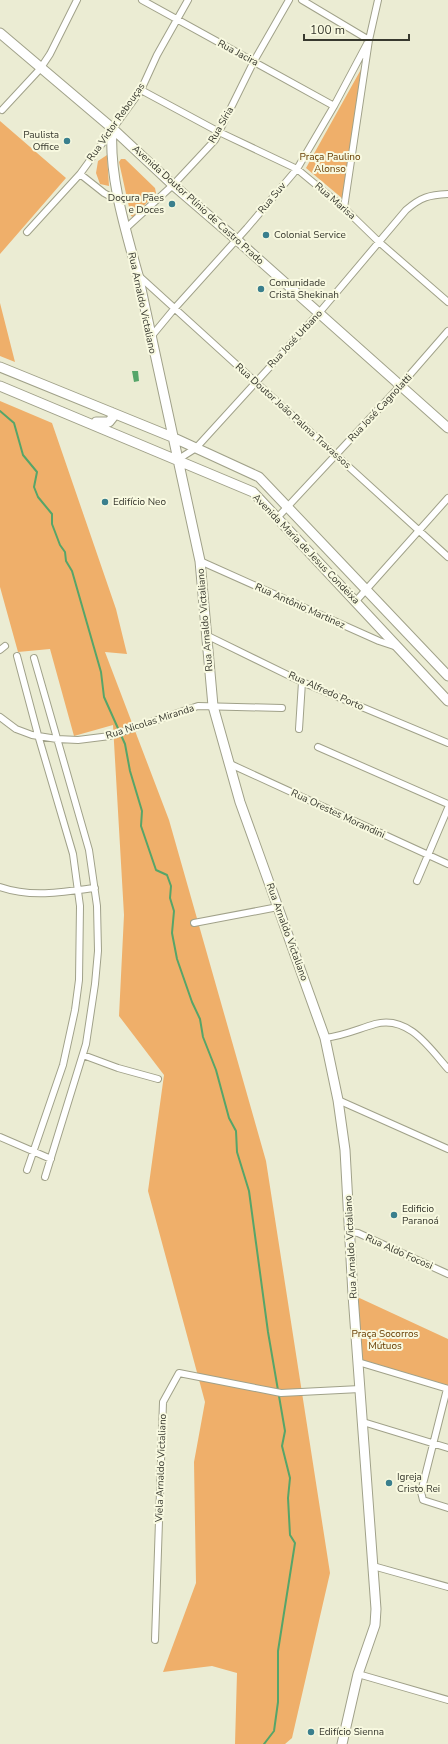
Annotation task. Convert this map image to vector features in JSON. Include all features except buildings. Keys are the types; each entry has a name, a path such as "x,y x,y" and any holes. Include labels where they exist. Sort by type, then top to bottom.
{"street":[{"path":"2,110 40,69 50,54 77,0"},
{"name":"Rua Jacira","path":"142,0 334,106"},
{"name":"Rua Victor Rebouças","path":"27,232 80,174 141,90 157,55 188,0"},
{"name":"Rua Síria","path":"125,229 173,185 215,140 254,61 289,0"},
{"path":"302,0 370,40"},
{"path":"344,208 370,40 378,0"},
{"name":"Avenida Doutor Plínio de Castro Prado","path":"0,33 40,69 112,128 173,185 448,428"},
{"name":"Rua Suv","path":"150,338 174,309 237,240 297,168 334,106 370,40"},
{"name":"Rua Marisa","path":"141,90 219,132 297,168 344,208 379,242 448,302"},
{"name":"Rua Arnaldo Victaliano","path":"112,128 111,148 125,229 138,275 150,338 200,561 213,706 240,802 325,1038 338,1100 346,1150 358,1362 373,1566 375,1625 358,1674 342,1744"},
{"path":"80,174 104,193 120,202"},
{"name":"Rua José Urbano","path":"177,460 196,448 319,313 415,202 429,195 448,194"},
{"name":"Rua Doutor João Palma Travassos","path":"138,275 448,557"},
{"name":"Rua José Cagnolatti","path":"277,518 289,507 400,386 448,331"},
{"name":"Avenida Maria de Jesus Condeixa","path":"0,367 172,437 259,477 448,676"},
{"name":"Avenida Maria de Jesus Condeixa","path":"0,386 42,402 253,492 448,701"},
{"path":"42,402 46,398 49,388"},
{"path":"93,424 98,421 109,422 113,417 111,412"},
{"path":"356,601 417,530 448,498"},
{"name":"Rua Antônio Martinez","path":"200,561 378,641 400,648"},
{"name":"Rua Alfredo Porto","path":"206,635 302,682 448,743"},
{"path":"17,656 38,735 73,854 78,890 80,948 79,980 75,1010 63,1065 27,1170"},
{"path":"34,658 89,850 95,888 98,951 91,1016 83,1055 45,1177"},
{"path":"299,729 302,682"},
{"name":"Rua Nicolas Miranda","path":"0,717 16,729 57,739 78,740 110,736 198,706 282,708"},
{"path":"318,747 448,804"},
{"name":"Rua Orestes Morandini","path":"228,763 448,864"},
{"path":"417,881 448,808"},
{"path":"0,887 28,893 43,894 95,888"},
{"path":"194,923 278,907"},
{"path":"325,1038 350,1034 386,1022 397,1023 408,1028 448,1069"},
{"path":"83,1055 118,1068 158,1079"},
{"path":"338,1100 448,1149"},
{"path":"0,1137 50,1159"},
{"name":"Rua Aldo Focosi","path":"350,1232 358,1233 448,1274"},
{"path":"358,1362 448,1389 421,1492 423,1500 448,1508"},
{"name":"Viela Arnaldo Victaliano","path":"155,1640 163,1402 179,1373 278,1392 360,1389"},
{"path":"363,1422 448,1448"},
{"path":"373,1566 448,1587"},
{"path":"358,1674 448,1700"}],"green space":[{"name":"Praça Paulino Alonso","path":"364,64 343,199 306,168"},
{"path":"0,121 66,178 0,254"},
{"path":"107,155 109,186 100,184 96,173 98,161"},
{"path":"121,159 125,159 155,188 156,193 133,217 131,216 119,162"},
{"path":"0,303 15,362 0,356"},
{"path":"0,401 52,423 116,609 127,654 105,652 169,820 266,1161 330,1573 292,1738 285,1744 235,1744 237,1673 212,1666 163,1672 196,1583 194,1462 205,1402 148,1191 164,1075 119,1016 124,915 113,725 74,736 50,649 18,652 0,587"},
{"name":"Praça Socorros Mútuos","path":"353,1295 448,1339 448,1387 358,1362"}],"shaded area":[{"path":"132,371 138,371 139,381 134,382"}],"waterway":[{"path":"0,411 14,423 23,455 37,472 34,487 38,497 52,514 52,524 60,545 65,552 66,561 72,571 101,672 104,697 125,744 130,771 142,811 141,826 156,870 167,875 171,886 170,898 174,911 172,933 177,959 192,1002 200,1019 203,1037 216,1070 229,1118 236,1131 237,1152 249,1191 268,1332 285,1431 282,1446 290,1478 288,1498 290,1535 295,1543 278,1651 278,1702 274,1731 264,1744"}],"place":[{"name":"Paulista Office","path":"67,141"},
{"name":"Doçura Pães e Doces","path":"172,204"},
{"name":"Colonial Service","path":"266,235"},
{"name":"Comunidade Cristã Shekinah","path":"261,289"},
{"name":"Edifício Neo","path":"105,502"},
{"name":"Edificio Paranoá","path":"394,1215"},
{"name":"Igreja Cristo Rei","path":"389,1483"},
{"name":"Edifício Sienna","path":"311,1732"}]}
